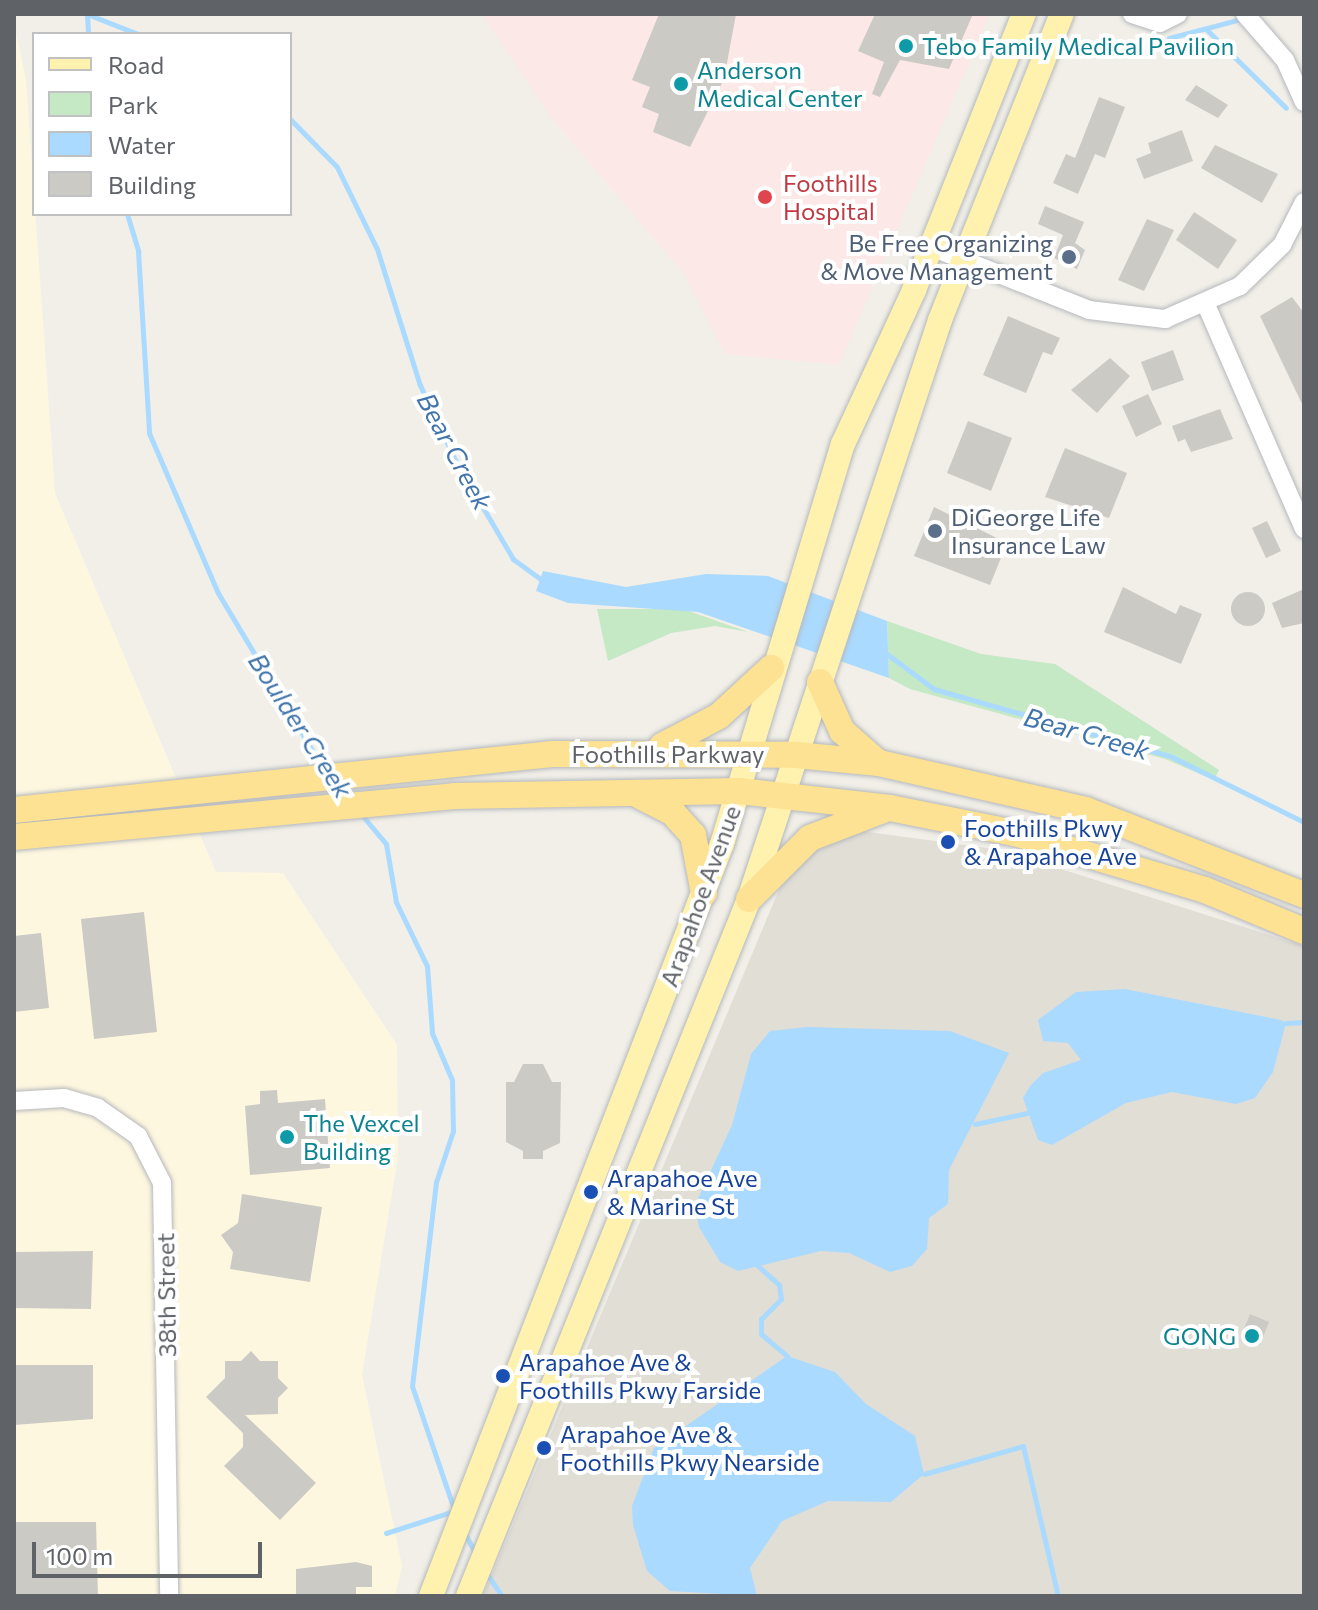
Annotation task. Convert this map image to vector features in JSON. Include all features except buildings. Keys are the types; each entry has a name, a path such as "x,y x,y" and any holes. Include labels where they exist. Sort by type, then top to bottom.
{"highway":[{"path":"650,751 719,716 771,668"},
{"path":"820,682 842,731 879,763"},
{"name":"Foothills Parkway","path":"14,810 432,765 650,751 796,755 879,763 1086,810 1304,895"},
{"name":"Foothills Parkway","path":"14,837 454,796 739,791 890,808 1066,846 1304,931"},
{"path":"631,792 664,807 693,835 704,893"},
{"path":"749,899 810,838 890,808"}],"main road":[{"name":"Arapahoe Avenue","path":"431,1596 704,893 739,791 771,668 801,585 843,444 931,247 1024,14"},
{"name":"Arapahoe Avenue","path":"469,1594 749,899 963,260 1062,14"}],"street":[{"path":"1132,14 1149,23 1178,14"},
{"path":"1245,14 1285,60 1304,102"},
{"path":"931,247 1112,317 1165,319 1207,307 1269,261 1289,234 1304,202"},
{"path":"1207,307 1304,529"},
{"name":"38th Street","path":"14,1101 64,1098 109,1114 138,1136 162,1183 169,1596"}],"shaded area":[{"name":"Foothills Hospital","path":"482,14 990,14 839,365 725,354 685,275 553,120"},
{"path":"14,23 26,80 32,216 36,216 55,493 216,872 283,873 397,1045 398,1157 362,1375 402,1566 395,1596 14,1596"},
{"path":"861,831 1001,850 1304,946 1304,1596 483,1596 786,873 808,848"}],"green space":[{"path":"597,609 683,609 748,632 715,626 671,633 608,661"},
{"path":"887,621 981,654 1055,664 1219,770 1214,780 1165,759 910,689 889,678"}],"water":[{"path":"543,571 626,587 706,574 768,576 887,621 889,678 698,612 568,603 536,591"},
{"path":"1125,989 1281,1020 1286,1023 1273,1072 1255,1098 1236,1104 1172,1092 1126,1103 1052,1145 1038,1140 1023,1098 1043,1073 1081,1060 1068,1043 1043,1041 1038,1020 1076,992"},
{"path":"807,1027 950,1031 1009,1053 949,1170 948,1204 929,1218 927,1249 912,1266 890,1272 849,1253 821,1251 738,1271 720,1262 699,1227 695,1205 732,1125 751,1054 770,1031"},
{"path":"787,1356 835,1372 866,1404 915,1436 924,1474 891,1502 828,1501 782,1521 750,1568 757,1596 670,1591 647,1571 633,1525 632,1506 654,1448"}],"waterway":[{"name":"Bear Creek","path":"87,14 133,32"},
{"name":"Boulder Creek","path":"87,14 88,32"},
{"path":"1169,38 1237,20"},
{"path":"1206,29 1286,108"},
{"name":"Bear Creek","path":"292,121 337,167 377,249 420,385 455,460 513,559 545,582"},
{"name":"Boulder Creek","path":"128,216 138,251 149,433 218,593 324,770"},
{"name":"Bear Creek","path":"883,651 934,689 1172,757 1304,822"},
{"name":"Boulder Creek","path":"361,814 386,844 396,902 427,966 432,1033 452,1080 453,1131 436,1182 412,1386 455,1512"},
{"path":"1286,1023 1304,1022"},
{"path":"975,1124 1027,1113"},
{"path":"757,1265 779,1285 781,1299 761,1319 761,1334 787,1356"},
{"path":"924,1474 1023,1446 1058,1596"},
{"path":"386,1533 454,1511"},
{"name":"Boulder Creek","path":"464,1532 476,1555"},
{"name":"Boulder Creek","path":"487,1574 502,1596"}],"place":[{"name":"Tebo Family Medical Pavilion","path":"906,46"},
{"name":"Anderson Medical Center","path":"681,84"},
{"name":"Foothills Hospital","path":"765,197"},
{"name":"Be Free Organizing & Move Management","path":"1069,257"},
{"name":"DiGeorge Life Insurance Law","path":"935,531"},
{"name":"Foothills Pkwy & Arapahoe Ave","path":"948,842"},
{"name":"The Vexcel Building","path":"287,1137"},
{"name":"Arapahoe Ave & Marine St","path":"591,1192"},
{"name":"GONG","path":"1252,1336"},
{"name":"Arapahoe Ave & Foothills Pkwy Farside","path":"503,1376"},
{"name":"Arapahoe Ave & Foothills Pkwy Nearside","path":"544,1448"}]}
